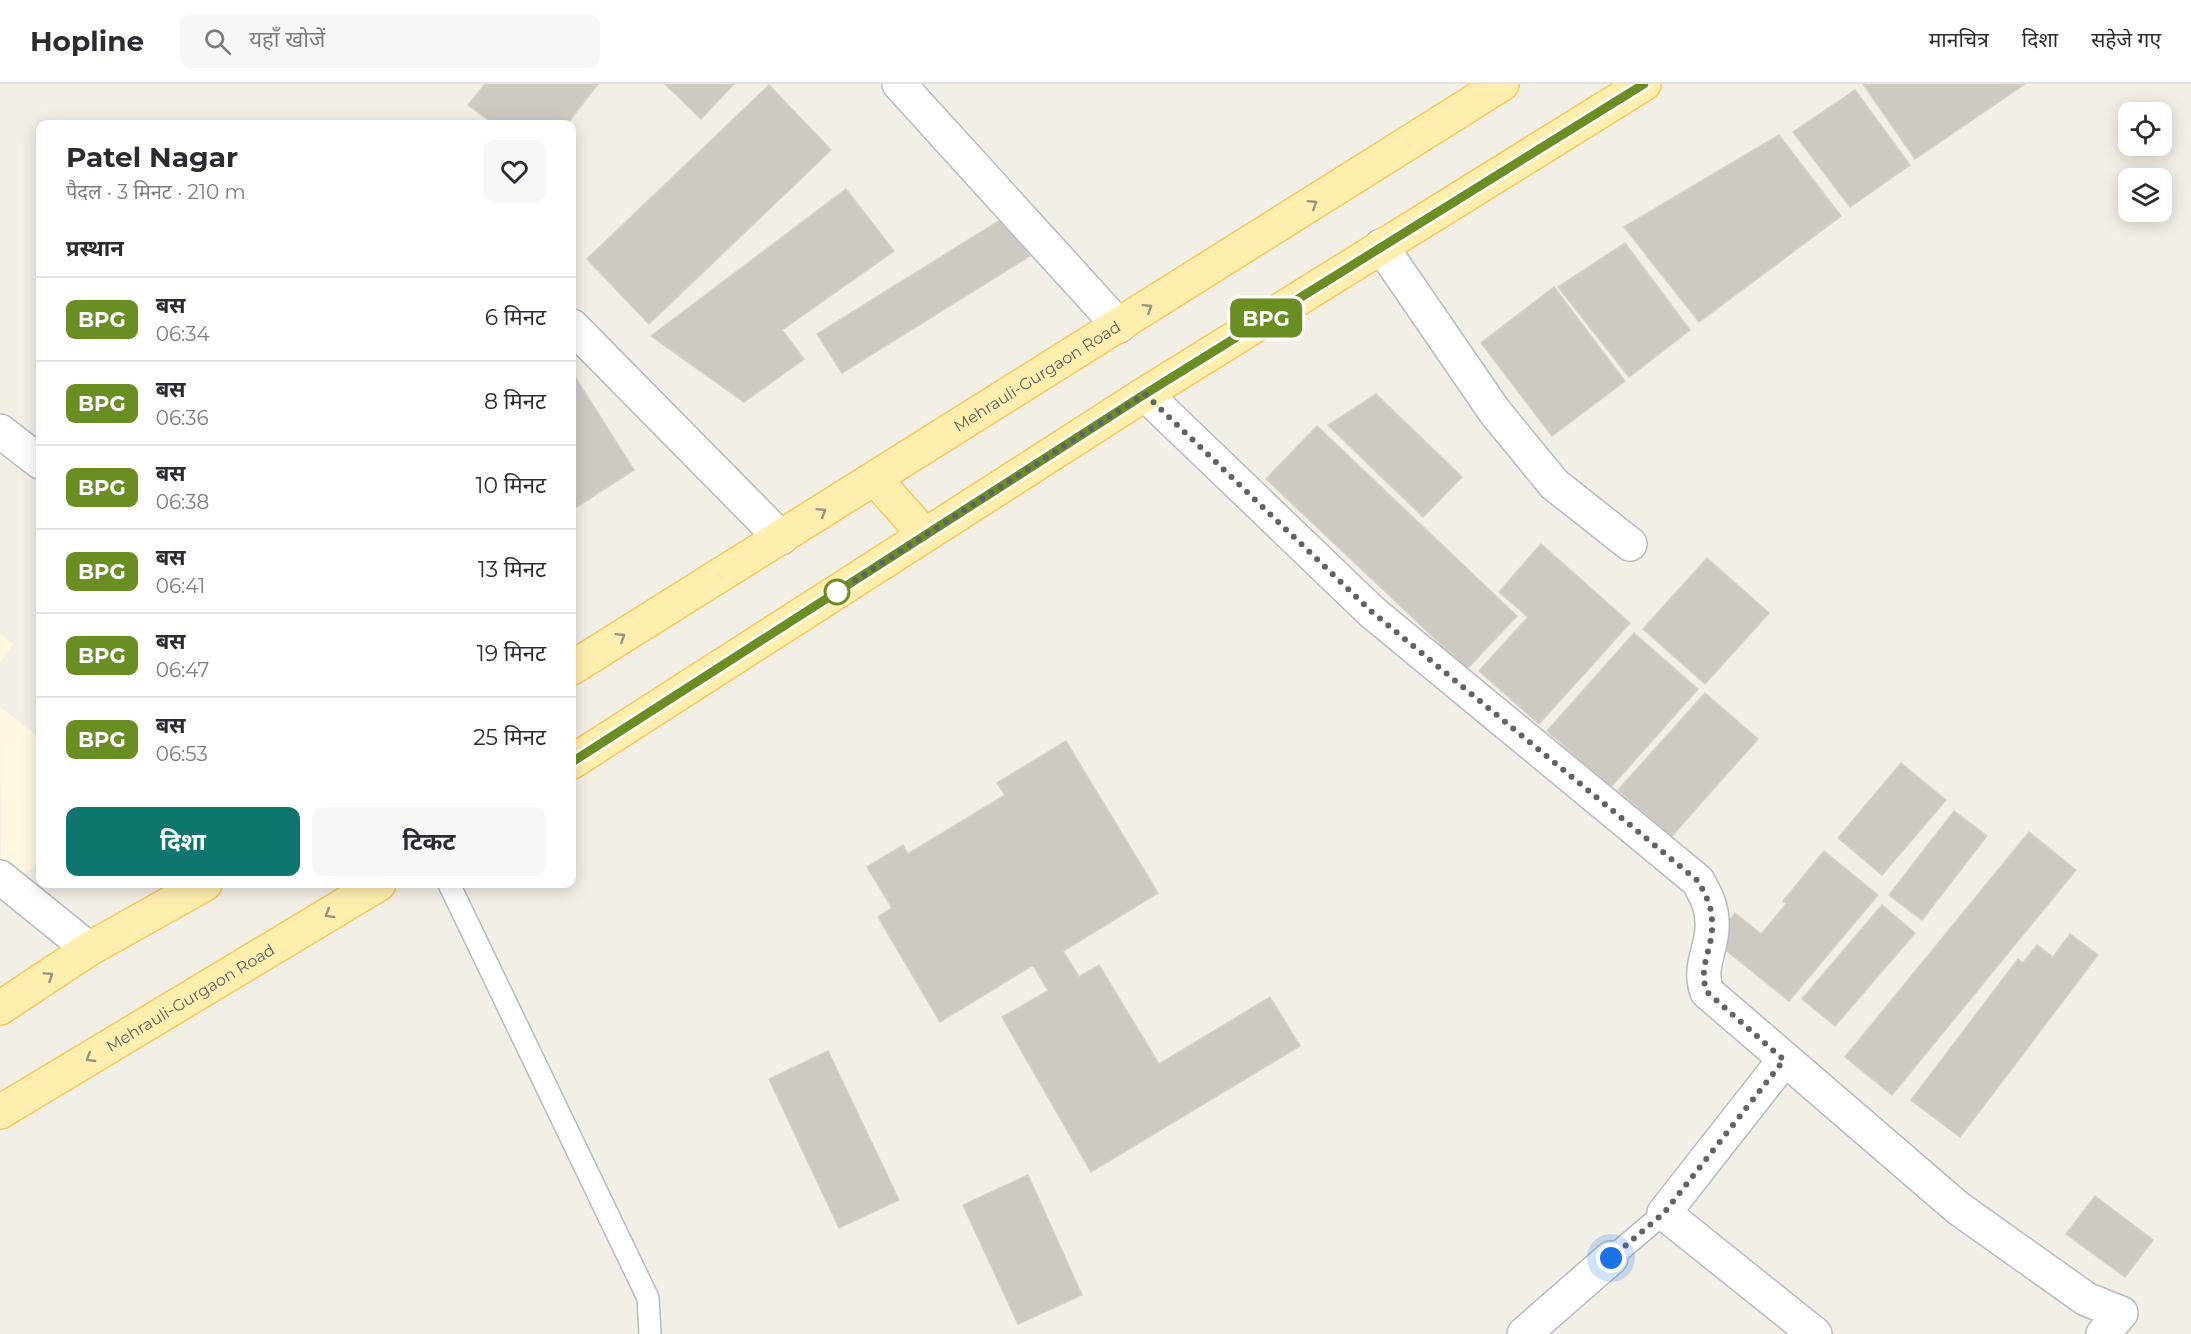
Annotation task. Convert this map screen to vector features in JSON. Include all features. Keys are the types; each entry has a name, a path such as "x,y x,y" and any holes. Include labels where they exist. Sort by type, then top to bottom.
{"main road":[{"name":"Mehrauli-Gurgaon Road","path":"576,666 1502,84"},
{"path":"576,759 1145,394 1644,84"},
{"path":"875,479 925,535"},
{"path":"0,1008 89,949 199,888"},
{"name":"Mehrauli-Gurgaon Road","path":"0,1112 372,888"}],"street":[{"path":"899,84 1119,326"},
{"path":"1382,246 1495,412 1554,484 1630,544"},
{"path":"576,330 781,538"},
{"path":"1145,394 1372,612 1698,881 1709,902 1713,923 1702,969 1702,981 1707,992 1958,1208 2086,1299 2121,1313 2103,1334"},
{"path":"0,431 36,459"},
{"path":"0,878 89,949"},
{"path":"1784,1060 1664,1213 1815,1334"},
{"path":"1524,1334 1611,1258"}],"lane":[{"path":"451,888 648,1298 650,1334"},
{"path":"1611,1258 1664,1213"}],"shaded area":[{"path":"0,633 13,644 0,663"},
{"path":"0,707 36,735 36,866 1,889"}],"building":[{"path":"485,84 598,84 570,120 489,120 468,105"},
{"path":"665,84 734,84 701,119"},
{"path":"1863,84 2025,84 1915,159"},
{"path":"769,85 831,150 649,324 587,259"},
{"path":"1855,90 1910,165 1850,207 1793,132"},
{"path":"1779,135 1841,216 1699,322 1624,227"},
{"path":"846,189 894,251 782,330 804,359 744,402 651,336"},
{"path":"1005,217 1030,256 842,373 817,334"},
{"path":"1625,243 1690,330 1629,377 1558,287"},
{"path":"1554,287 1625,381 1552,436 1481,343"},
{"path":"576,378 634,470 576,507"},
{"path":"1376,394 1462,477 1423,517 1328,425"},
{"path":"1317,426 1517,616 1467,669 1266,479"},
{"path":"1541,544 1630,623 1539,724 1479,671 1528,617 1499,592"},
{"path":"1707,558 1769,613 1705,684 1643,629"},
{"path":"1634,633 1698,689 1611,787 1547,731"},
{"path":"1705,693 1758,739 1671,837 1618,790"},
{"path":"1066,741 1158,893 1063,951 1079,977 1099,965 1159,1064 1270,997 1300,1046 1091,1172 1002,1017 1048,991 1033,965 940,1022 878,917 892,908 867,867 903,845 908,854 1005,795 997,783"},
{"path":"1901,763 1946,800 1882,875 1838,838"},
{"path":"1954,811 1987,836 1922,920 1889,895"},
{"path":"2029,832 2076,870 1892,1095 1845,1057"},
{"path":"1824,851 1878,895 1789,1001 1713,940 1735,913 1761,934 1787,903 1783,901"},
{"path":"1882,905 1915,933 1835,1026 1802,999"},
{"path":"2070,934 2098,955 1960,1137 1911,1100 2018,959 2023,963 2037,945 2053,957"},
{"path":"828,1051 899,1200 839,1228 769,1079"},
{"path":"1028,1175 1082,1295 1018,1324 963,1205"},
{"path":"2095,1196 2153,1240 2125,1277 2066,1234"}],"bus line":[{"name":"BPG","path":"576,759 1145,394 1644,84"}],"route":[{"path":"837,592 1145,394 1372,612 1698,881 1709,902 1713,923 1702,969 1702,981 1707,992 1725,1011 1784,1060 1664,1213 1611,1258"}]}
